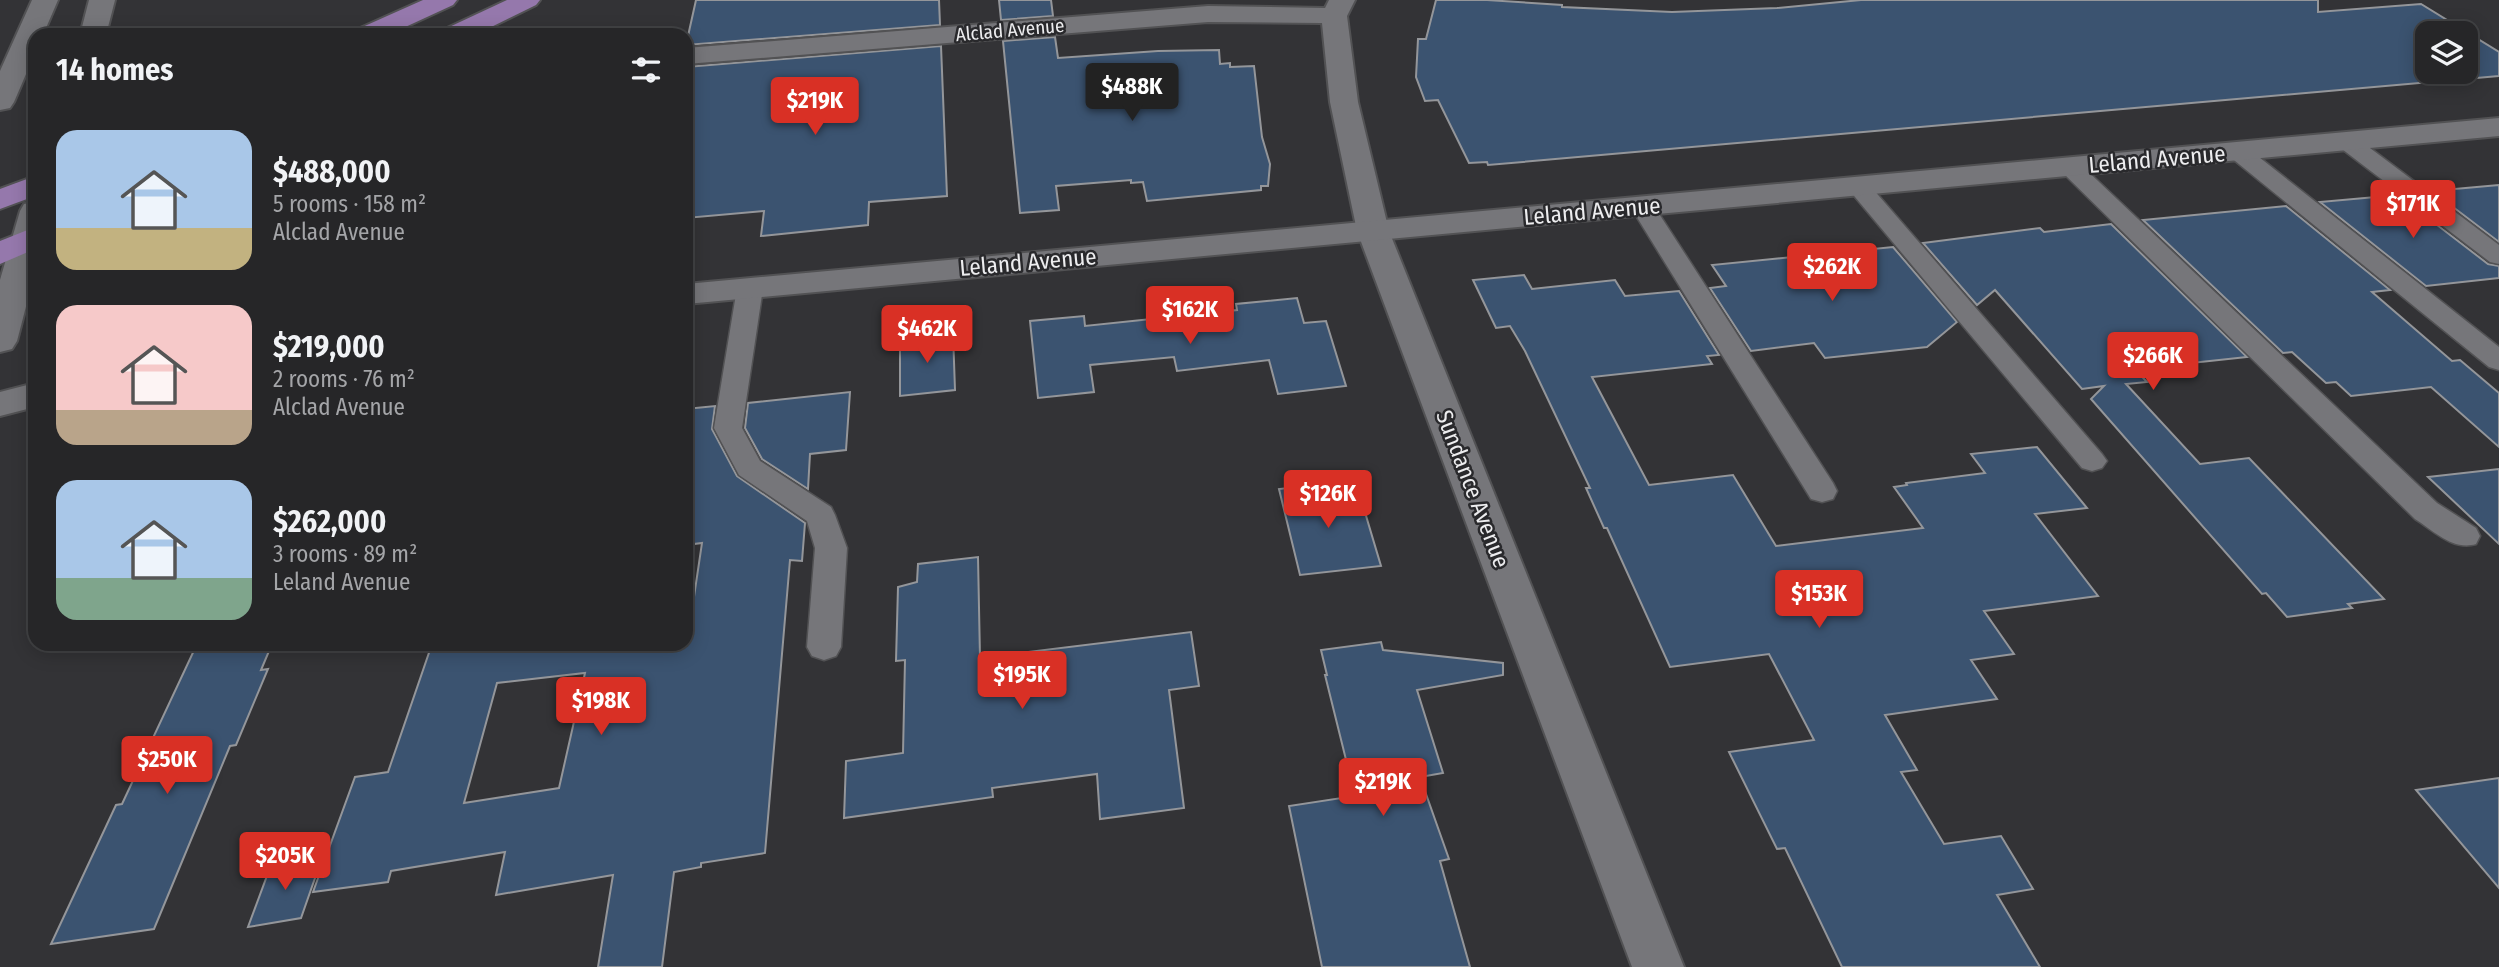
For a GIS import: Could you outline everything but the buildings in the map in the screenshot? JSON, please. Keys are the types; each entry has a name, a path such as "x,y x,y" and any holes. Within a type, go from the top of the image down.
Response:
{"main road":[{"path":"382,28 444,0"},
{"path":"469,28 527,0"},
{"path":"0,200 28,188"}],"street":[{"path":"28,28 45,0"},
{"path":"95,28 102,0"},
{"name":"Alclad Avenue","path":"693,55 1208,14 1338,8"},
{"name":"Sundance Avenue","path":"1338,8 1344,103 1373,231 1658,967"},
{"path":"0,102 10,58 28,28"},
{"name":"Leland Avenue","path":"693,293 2499,127"},
{"path":"0,341 24,235"},
{"path":"0,404 28,397"}],"lane":[{"path":"2346,141 2499,257"},
{"path":"2237,151 2499,361"},
{"path":"2070,167 2426,511 2465,536"},
{"path":"1858,186 2092,461"},
{"path":"1642,206 1822,491"},
{"path":"750,288 728,428 749,468 820,515 831,548 824,648"}]}
